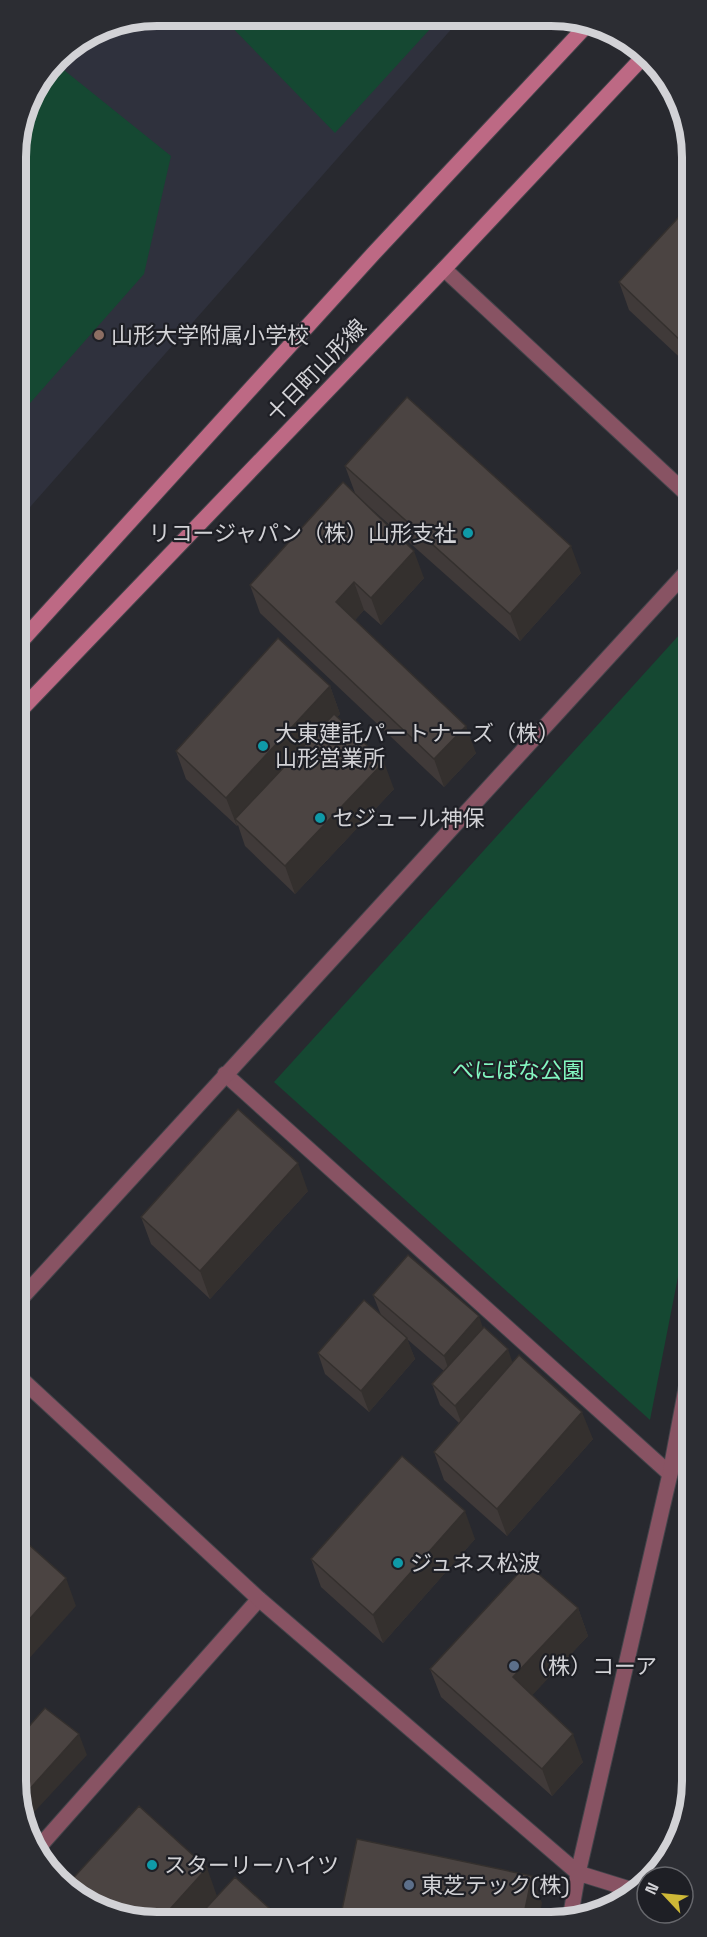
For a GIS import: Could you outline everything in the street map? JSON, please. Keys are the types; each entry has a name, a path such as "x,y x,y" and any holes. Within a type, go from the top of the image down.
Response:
{"main road":[{"name":"十日町山形線","path":"26,636 374,253 583,30"},
{"name":"十日町山形線","path":"26,705 444,269 639,61"}],"street":[{"path":"444,269 682,489"},
{"path":"26,1293 682,577"},
{"path":"225,1074 670,1474"},
{"path":"26,1383 259,1599 578,1873 625,1888"},
{"path":"572,1910 578,1873 670,1474 681,1414"},
{"path":"42,1844 259,1599"}],"shaded area":[{"name":"山形大学附属小学校","path":"148,26 454,26 26,512 26,148 35,106 43,91 64,64 84,48 106,35"}],"green space":[{"path":"231,26 433,26 335,133"},
{"path":"61,68 171,156 144,274 26,408 26,148 35,106"},
{"name":"べにばな公園","path":"682,632 681,1260 650,1420 274,1082"}],"building":[{"path":"682,214 682,342 619,282"},
{"name":"リコージャパン（株）山形支社","path":"407,397 571,546 510,614 345,466"},
{"path":"343,482 414,551 371,598 354,582 336,602 466,726 434,759 250,585"},
{"path":"278,638 330,686 226,798 176,751"},
{"path":"334,714 384,762 285,866 235,819"},
{"path":"238,1109 298,1163 200,1271 141,1217"},
{"path":"408,1255 479,1316 444,1356 373,1295"},
{"path":"364,1300 407,1338 361,1391 318,1353"},
{"path":"484,1327 508,1349 455,1406 432,1384"},
{"path":"519,1355 582,1412 497,1509 434,1452"},
{"name":"ジュネス松波","path":"402,1456 465,1511 373,1615 311,1559"},
{"path":"26,1542 66,1578 26,1623"},
{"name":"（株）コーア","path":"527,1564 578,1608 513,1677 573,1734 542,1769 430,1669"},
{"path":"45,1708 79,1734 27,1792 26,1780 26,1730"},
{"path":"139,1806 207,1868 167,1912 131,1909 106,1902 72,1880"},
{"path":"357,1839 532,1876 524,1912 341,1912"},
{"path":"235,1877 273,1912 202,1912"}],"place":[{"name":"山形大学附属小学校","path":"99,335"},
{"name":"リコージャパン（株）山形支社","path":"468,533"},
{"name":"大東建託パートナーズ（株） 山形営業所","path":"263,746"},
{"name":"セジュール神保","path":"320,818"},
{"name":"ジュネス松波","path":"398,1563"},
{"name":"（株）コーア","path":"514,1666"},
{"name":"スターリーハイツ","path":"152,1865"},
{"name":"東芝テック(株)","path":"409,1885"}]}
